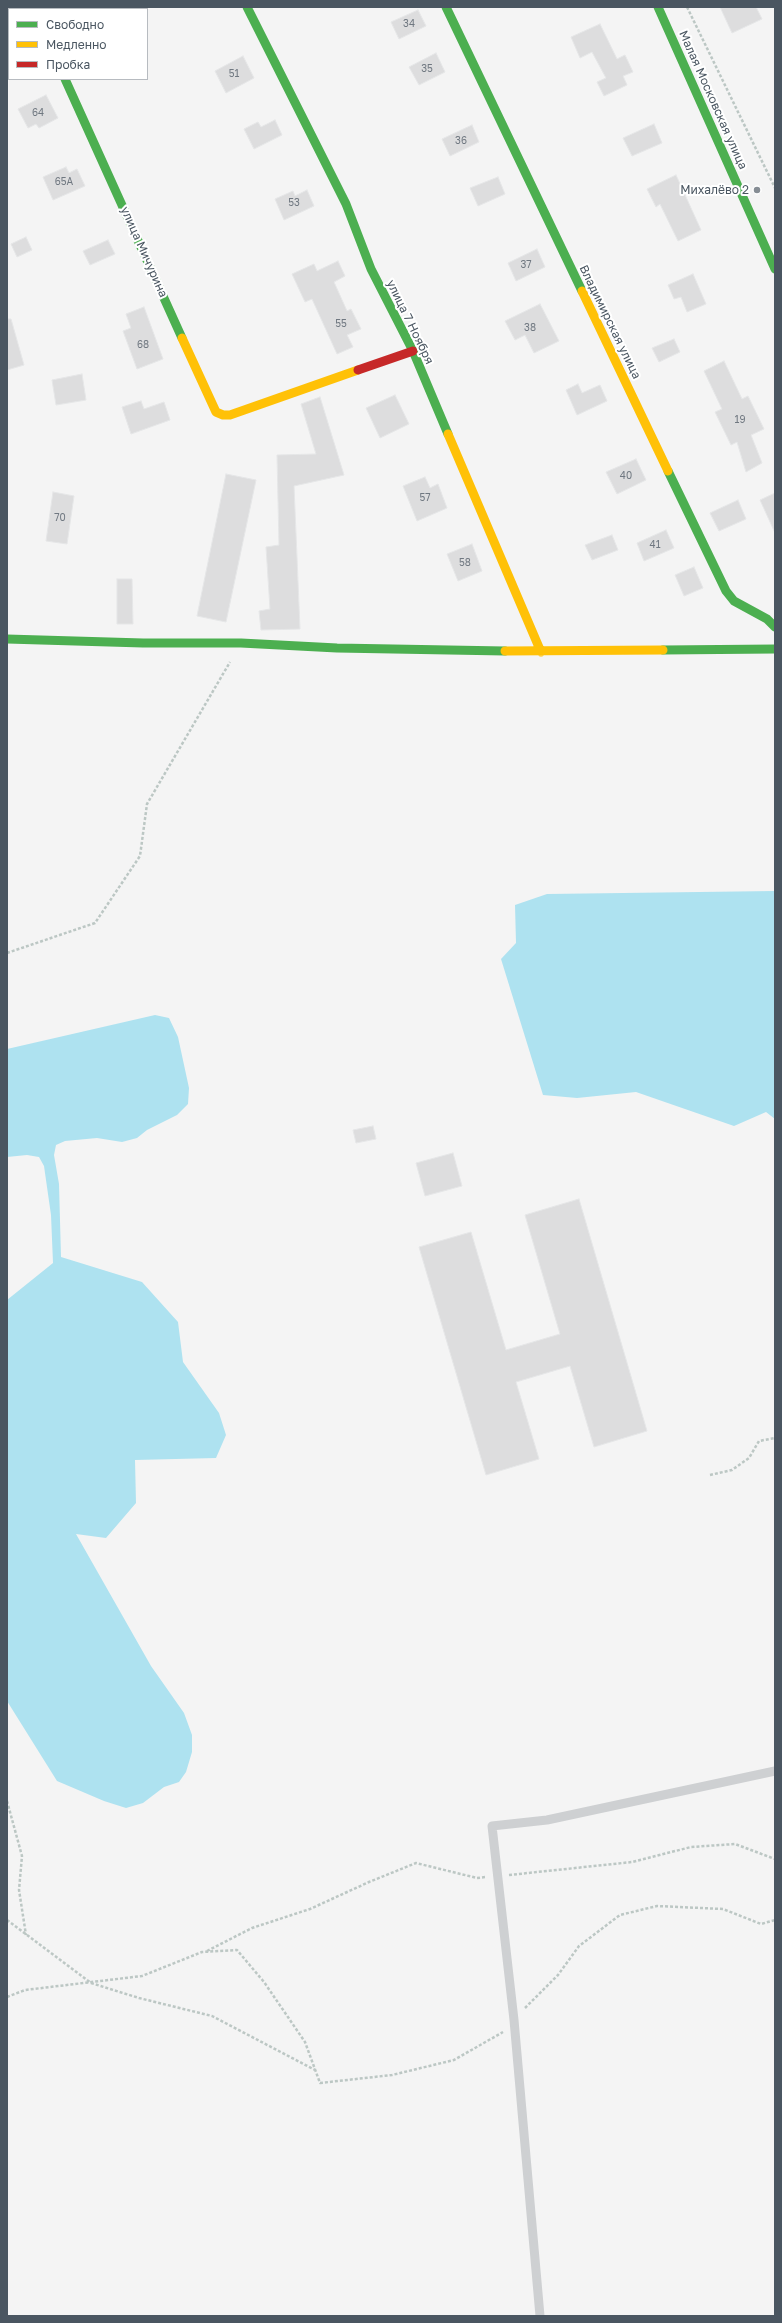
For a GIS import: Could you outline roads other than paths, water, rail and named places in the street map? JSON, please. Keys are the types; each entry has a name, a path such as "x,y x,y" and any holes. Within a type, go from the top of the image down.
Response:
{"street":[{"name":"улица 7 Ноября","path":"247,7 346,204 371,269 413,351 541,652"},
{"name":"Владимирская улица","path":"446,7 726,591 734,601 767,619 775,627"},
{"name":"Малая Московская улица","path":"658,7 775,269"},
{"name":"улица Мичурина","path":"65,80 216,412 223,415 230,415 413,351"},
{"path":"7,639 143,643 241,642 337,648 541,652 775,649"}],"lane":[{"path":"540,2316 514,2020 492,1826 547,1820 775,1771"}],"water":[{"path":"775,891 775,1119 766,1112 734,1126 636,1092 577,1098 543,1095 501,959 516,943 515,905 547,894"},
{"path":"155,1015 169,1018 178,1037 189,1088 188,1104 177,1115 147,1130 137,1138 122,1142 97,1138 65,1141 56,1145 54,1155 59,1184 61,1257 142,1282 178,1322 183,1362 219,1413 226,1435 216,1458 135,1460 136,1503 106,1538 76,1534 151,1666 184,1713 192,1735 192,1752 186,1772 179,1782 164,1787 143,1803 126,1808 104,1801 57,1781 7,1701 7,1300 53,1263 51,1215 44,1166 39,1157 27,1155 7,1157 7,1049"}],"place":[{"name":"Михалёво 2","path":"757,190"}]}
